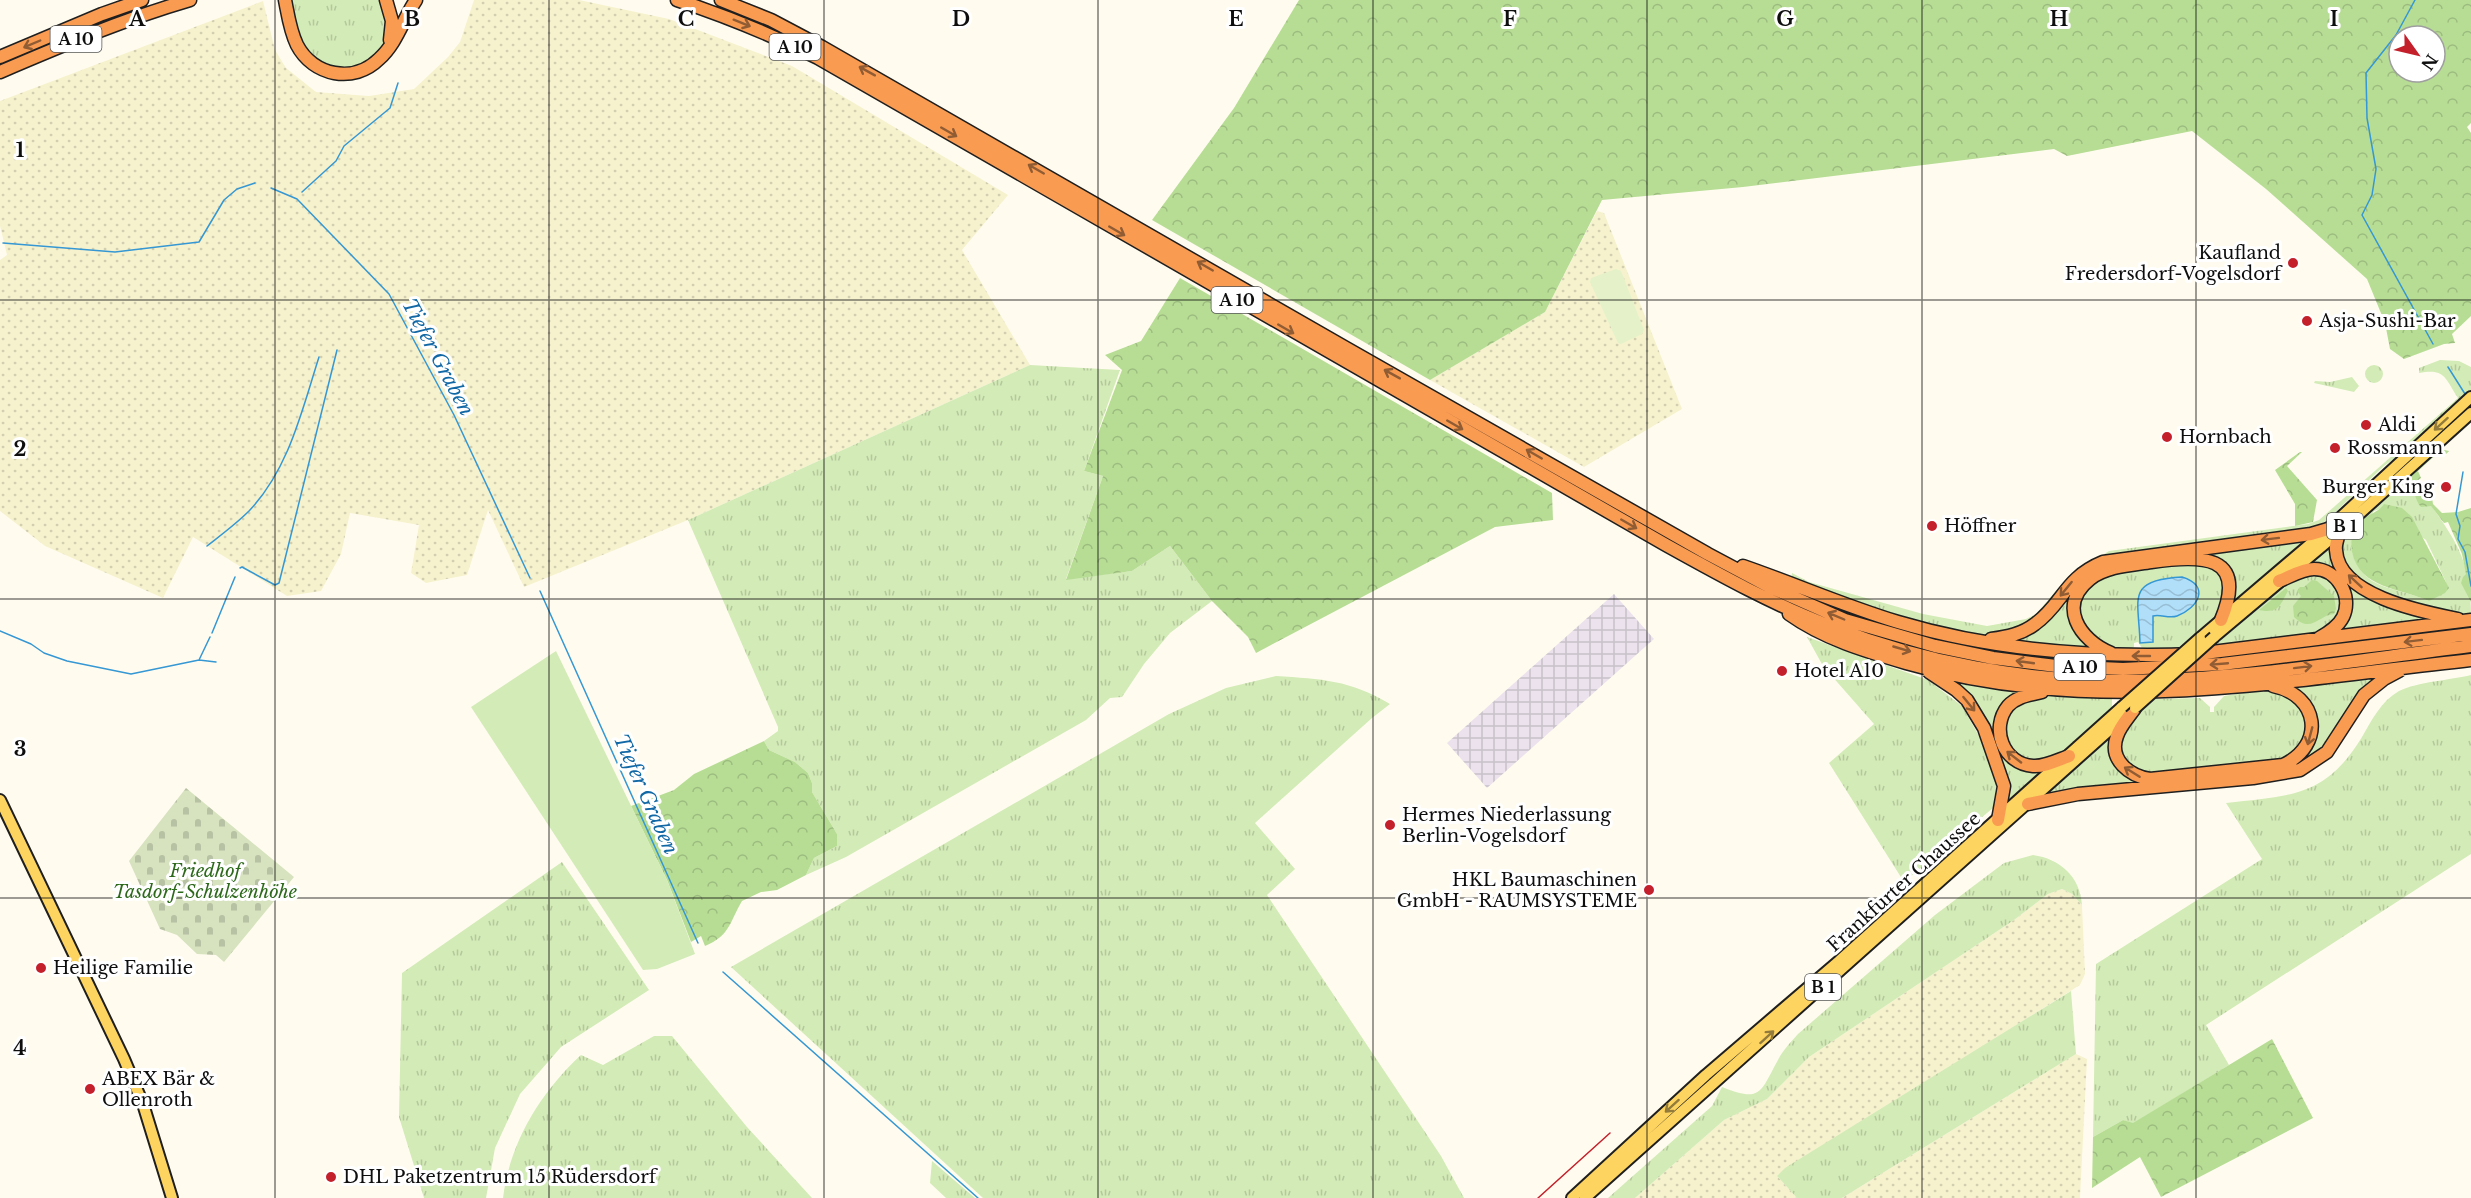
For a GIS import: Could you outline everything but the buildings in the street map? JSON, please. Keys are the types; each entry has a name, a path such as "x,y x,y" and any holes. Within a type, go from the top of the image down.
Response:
{"highway":[{"path":"102,14 119,0"},
{"name":"A 10","path":"0,57 102,14 142,0"},
{"name":"A 10","path":"0,72 81,37 190,0"},
{"path":"285,0 291,31 297,46 311,63 341,75 354,73 372,65 387,50 416,0"},
{"path":"386,0 393,21 387,50"},
{"name":"A 10","path":"677,0 766,32 828,64 1340,360 1666,545 1768,600 1832,627 1936,659 2024,674 2084,680 2192,679 2471,646"},
{"name":"A 10","path":"721,0 771,20 898,88 1346,348 1708,554 1770,587 1845,620 1935,646 1994,658 2056,666 2123,669 2193,666 2471,634"},
{"path":"1981,641 2013,635 2037,623 2075,578 2088,568 2103,562 2333,531 2338,562 2350,578 2366,591 2383,600 2469,620"},
{"path":"1708,554 1852,607 1900,622 1981,641 2068,653 2196,654 2469,620"},
{"path":"2117,655 2095,646 2088,640 2080,631 2075,613 2078,594 2084,585 2099,573 2112,568 2171,559 2198,558 2210,561 2224,572 2230,586 2228,603 2221,620"},
{"path":"2279,581 2306,570 2316,569 2332,575 2344,590 2346,611 2342,619 2329,632 2316,640"},
{"path":"1768,600 1807,627 1850,646 1923,668 2049,690 2170,693 2471,660"},
{"path":"1923,668 1946,682 1967,700 1984,728 2004,786 2002,808 1998,820"},
{"path":"2028,804 2078,794 2253,778 2300,770 2327,752 2364,695 2384,679 2406,668"},
{"path":"2128,708 2116,736 2115,746 2120,763 2132,774 2150,779 2283,765 2293,760 2307,747 2311,736 2312,718 2303,701 2293,693 2266,684"},
{"path":"2049,690 2021,697 2008,706 2001,720 2000,738 2007,752 2024,764 2035,766 2068,756"}],"main road":[{"name":"B 1","path":"2128,708 2279,581 2471,397"},
{"name":"B 1","path":"2128,708 2200,638 2333,531 2471,413"},
{"name":"Frankfurter Chaussee","path":"1572,1198 1706,1075 1803,993 2068,756 2128,708"},
{"name":"Frankfurter Chaussee","path":"1585,1198 2028,804 2128,708"},
{"path":"0,800 124,1059 143,1104 172,1198"}],"shaded area":[{"path":"474,0 579,0 669,19 792,66 1008,195 962,250 1030,365 688,520 524,587 488,510 467,575 426,583 411,573 419,525 350,513 341,554 321,591 287,596 193,537 163,598 45,546 0,511 0,260 7,255 0,226 0,101 263,1 275,50 286,68 316,92 369,96 414,89 448,57 460,42"},
{"path":"1597,211 1604,213 1682,409 1584,467 1430,380 1545,312"},
{"path":"1614,594 1654,639 1487,788 1447,743"},
{"path":"2062,889 2072,894 2082,905 2085,974 2080,985 1777,1176 1797,1198 1635,1198 1724,1120 1767,1099 1809,1057 2014,920 2048,894"},
{"path":"2076,1054 2087,1059 2080,1198 1842,1198"}],"green space":[{"path":"289,0 383,0 390,18 385,44 377,55 354,69 330,69 308,54 295,27"},
{"path":"1299,0 2471,0 2471,123 2467,127 2471,133 2471,316 2452,334 2455,343 2444,344 2404,359 2390,349 2385,323 2367,279 2266,189 2192,131 2067,156 2054,149 1743,187 1602,200 1545,312 1430,380 1152,220 1234,108"},
{"path":"1616,269 1621,271 1644,330 1642,334 1621,344 1618,343 1590,282 1591,278"},
{"path":"1180,278 1552,493 1553,520 1495,527 1256,653 1248,637 1212,601 1170,546 1132,571 1066,580 1103,476 1084,471 1122,370 1105,355 1141,341"},
{"path":"2440,360 2459,361 2471,367 2471,393 2419,440 2384,466 2326,521 2305,531 2118,555 2049,605 2023,629 1992,636 1961,632 1897,616 1791,581 1792,573 1809,582 1923,614 1987,626 2026,619 2036,614 2070,575 2109,551 2308,524 2319,520 2458,398 2447,380 2439,373 2419,373 2419,368"},
{"path":"1030,365 1120,370 1084,471 1103,476 1066,579 1132,571 1170,546 1212,601 1170,633 1144,664 1122,697 1110,698 1086,720 846,857 806,875 814,858 837,846 837,834 812,792 812,783 808,773 795,762 769,750 764,741 778,731 778,727 688,520"},
{"path":"2374,365 2380,368 2383,374 2380,380 2374,383 2368,380 2365,374 2368,368"},
{"path":"2352,377 2359,386 2354,392 2314,383 2315,381 2330,382"},
{"path":"2440,449 2449,451 2446,454 2441,450 2418,471 2421,478 2417,481 2427,494 2431,492 2433,504 2442,513 2471,508 2471,602 2461,583 2466,574 2462,554 2448,522 2444,523 2431,506 2421,507 2414,492 2411,474"},
{"path":"2302,452 2287,466 2317,500 2313,522 2295,526 2295,504 2275,470"},
{"path":"2408,474 2448,531 2461,555 2469,582 2471,615 2460,615 2405,604 2378,594 2359,581 2345,564 2341,554 2344,533","holes":["2382,508 2426,540 2446,582 2429,601 2371,580 2362,572 2351,547 2374,511"]},
{"path":"2384,504 2402,508 2412,517 2449,588 2445,593 2429,601 2383,586 2363,573 2356,564 2351,546 2354,529 2360,521"},
{"path":"2311,538 2227,610 2232,581 2194,553"},
{"path":"2331,543 2348,580 2452,621 2335,632 2345,586 2303,567"},
{"path":"2188,561 2219,569 2228,589 2216,617 2175,650 2144,651 2138,642 2134,643 2134,647 2129,651 2106,648 2079,623 2080,597 2104,574"},
{"path":"2098,571 2072,607 2098,650 2004,643"},
{"path":"2323,573 2343,595 2340,618 2318,635 2227,646 2226,643 2216,644 2286,584 2301,575"},
{"path":"2312,580 2317,581 2334,596 2336,609 2334,614 2305,624 2294,617 2293,606 2301,596 2297,591"},
{"path":"2286,588 2288,591 2278,607 2271,611 2259,610"},
{"path":"1807,637 1928,680 1962,706 1987,750 1997,781 1993,808 1904,882 1829,763 1874,724 1823,666"},
{"path":"556,651 667,880 695,954 657,969 643,970 471,707"},
{"path":"2390,671 2319,755 2282,771 2316,727 2281,684"},
{"path":"1938,674 2031,690 2006,704 2001,748 2042,770 2006,803 1986,726"},
{"path":"2471,675 2471,854 2206,1025 2229,1065 2133,1124 2123,1120 2093,1137 2096,964 2262,859 2226,803 2288,795 2320,783 2348,757 2378,711 2393,695 2415,685"},
{"path":"1276,676 1308,678 1348,685 1390,704 1255,823 1295,869 1267,895 1441,1156 1464,1198 983,1198 731,967 1169,714 1226,688"},
{"path":"2269,689 2301,703 2308,735 2291,758 2140,774 2120,755 2120,745 2125,729 2155,699 2200,698 2210,707 2210,712 2214,712 2214,707 2224,696"},
{"path":"2045,695 2112,698 2112,708 2058,756 2030,763 2006,746 2004,721 2016,703"},
{"path":"2116,728 2112,755 2150,781 2038,798"},
{"path":"764,741 769,750 795,762 808,773 812,783 812,792 837,834 837,846 814,858 806,875 777,890 761,892 742,901 720,938 705,946 701,936 691,942 667,880 631,806 674,790 694,774"},
{"name":"Friedhof Tasdorf-Schulzenhöhe","path":"186,788 294,877 224,962 216,955 197,954 177,935 160,929 129,861"},
{"path":"2033,855 2052,860 2073,877 2082,905 2072,894 2062,889 2048,894 2014,920 1809,1057 1767,1099 1724,1120 1635,1198 1608,1198 1712,1106 1722,1087 1745,1094 1758,1092 1782,1053 1798,1034 1935,915 2004,863"},
{"path":"562,862 649,990 561,1047 520,1094 495,1148 486,1198 424,1198 399,1117 402,973"},
{"path":"2071,991 2076,1054 1842,1198 1797,1198 1777,1176 1785,1168"},
{"path":"654,1036 672,1036 747,1127 812,1198 503,1198 512,1157 520,1138 540,1102 566,1070 581,1055 603,1065"},
{"path":"2272,1039 2313,1118 2161,1197 2140,1157 2092,1188 2093,1137 2123,1120 2133,1123"},
{"path":"932,1161 975,1198 946,1198 930,1183"}],"water":[{"path":"2182,577 2191,581 2199,591 2195,603 2177,616 2153,616 2153,642 2140,643 2138,604 2143,588 2151,582"}],"waterway":[{"path":"2415,0 2396,35 2366,73 2367,118 2376,169 2372,195 2362,215 2433,344"},
{"path":"302,192 336,161 344,146 390,108 398,83"},
{"name":"Tiefer Graben","path":"3,243 115,252 199,242 224,200 237,189 255,183"},
{"name":"Tiefer Graben","path":"271,188 297,199 389,294 454,415 530,578"},
{"path":"240,568 275,585 279,583 337,350"},
{"path":"207,546 249,511 274,477 293,438 319,357"},
{"path":"2448,367 2465,394"},
{"path":"2463,472 2456,514 2460,526 2458,539 2465,552 2471,586"},
{"path":"212,633 235,577"},
{"name":"Tiefer Graben","path":"540,591 698,943"},
{"path":"0,631 31,644 44,653 67,661 131,674 199,660 216,662"},
{"path":"199,660 210,637"},
{"name":"Tiefer Graben","path":"723,972 978,1198"}],"railway":[{"path":"1538,1198 1610,1133"}],"place":[{"name":"Kaufland Fredersdorf-Vogelsdorf","path":"2293,263"},
{"name":"Asja-Sushi-Bar","path":"2307,321"},
{"name":"Aldi","path":"2366,425"},
{"name":"Hornbach","path":"2167,437"},
{"name":"Rossmann","path":"2335,448"},
{"name":"Burger King","path":"2446,487"},
{"name":"Höffner","path":"1932,526"},
{"name":"Hotel A10","path":"1782,671"},
{"name":"Hermes Niederlassung Berlin-Vogelsdorf","path":"1390,825"},
{"name":"HKL Baumaschinen GmbH - RAUMSYSTEME","path":"1649,890"},
{"name":"Heilige Familie","path":"41,968"},
{"name":"ABEX Bär & Ollenroth","path":"90,1089"},
{"name":"DHL Paketzentrum 15 Rüdersdorf","path":"331,1177"}]}
